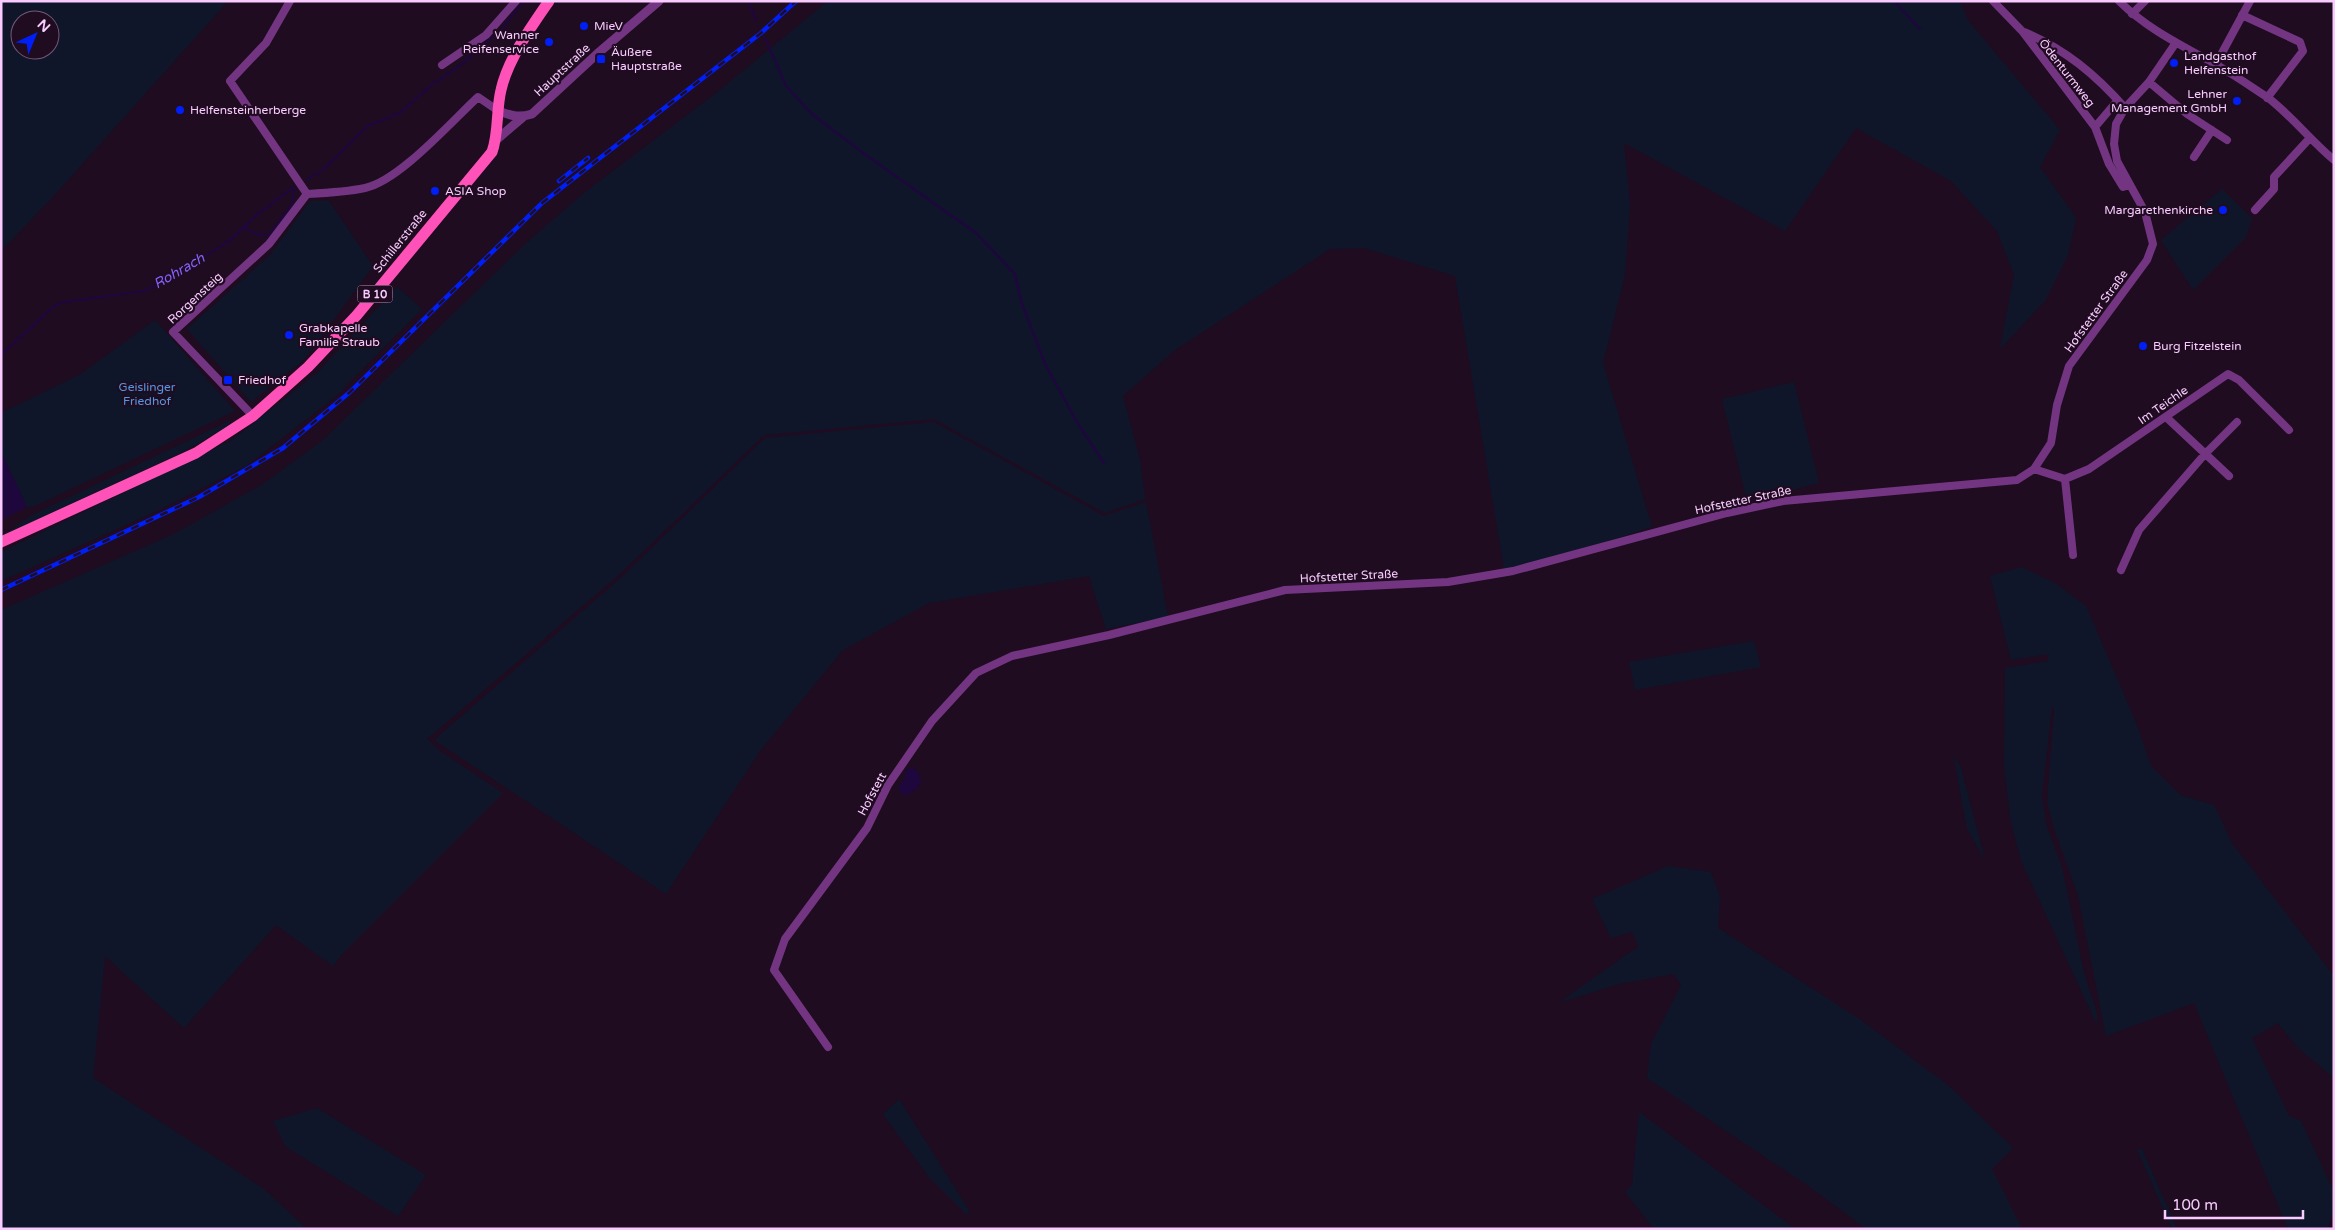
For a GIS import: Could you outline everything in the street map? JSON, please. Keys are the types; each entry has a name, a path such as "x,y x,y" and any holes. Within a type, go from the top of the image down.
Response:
{"main road":[{"name":"B 10","path":"497,110 501,89 512,62 549,1"},
{"name":"Schillerstraße","path":"250,412 308,367 357,315 442,210 485,161 495,141 497,110"},
{"name":"B 10","path":"1,542 196,453 250,412"}],"street":[{"path":"290,1 266,43 230,81 307,194 365,188 382,182 404,166 478,97 508,116 523,117"},
{"path":"442,65 486,35 516,1"},
{"name":"Hauptstraße","path":"495,141 523,117 532,114 597,54 659,1"},
{"name":"Ödenturmweg","path":"1993,1 2023,32 2095,127 2118,180 2123,187 2130,185"},
{"path":"2119,1 2132,14 2174,44 2216,64 2267,98 2289,115 2309,139 2334,160"},
{"path":"2132,14 2145,1"},
{"path":"2216,64 2250,1"},
{"path":"2242,15 2300,42 2303,51 2267,98"},
{"name":"Ödenturmweg","path":"2023,32 2050,42 2086,68 2125,108"},
{"path":"2130,185 2117,161 2114,144 2116,124 2125,108 2149,82 2174,44"},
{"path":"2149,82 2186,114 2227,140"},
{"name":"Ödenturmweg","path":"2095,127 2118,100"},
{"path":"2194,157 2212,130"},
{"path":"2255,210 2274,190 2274,177 2309,139"},
{"name":"Hofstetter Straße","path":"1109,635 1285,590 1448,582 1512,572 1727,513 1783,501 2017,480 2034,469 2051,443 2056,405 2069,366 2147,260 2153,244 2145,212 2130,185"},
{"name":"Rorgensteig","path":"250,412 173,332 269,244 307,194"},
{"name":"Im Teichle","path":"2065,479 2089,468 2228,374 2239,380 2289,430"},
{"path":"2166,417 2229,476"},
{"path":"2121,570 2139,530 2205,454 2237,422"},
{"path":"2034,469 2065,479 2072,555"},
{"name":"Hofstett","path":"828,1047 774,970 785,938 867,828 888,784 932,721 976,673 1012,656 1109,635"}],"green space":[{"path":"1,1 228,1 51,199 1,251"},
{"path":"828,1 1960,1 1967,19 2060,130 2040,167 2076,218 2068,255 2045,301 2000,349 2014,275 1997,231 1951,181 1856,128 1785,231 1624,143 1630,206 1625,275 1603,363 1652,527 1540,563 1504,569 1455,276 1364,248 1330,249 1175,350 1123,396 1140,460 1145,499 1105,513 934,419 764,435 622,572 427,739 440,751 503,793 342,954 333,966 276,925 184,1028 105,956 93,1078 264,1189 307,1229 1,1229 1,610 174,534 263,484 323,440 524,245 584,193 715,94"},
{"path":"2222,189 2252,219 2246,237 2193,290 2161,240"},
{"path":"310,201 329,201 373,266 305,359 251,402 187,329 270,255"},
{"path":"397,287 422,309 334,398 246,466 159,510 1,581 1,552 232,440 317,373"},
{"name":"Geislinger Friedhof","path":"155,320 235,411 35,506 27,507 1,452 1,413 81,374"},
{"path":"1794,382 1819,483 1747,501 1722,399"},
{"path":"229,421 231,424 183,452 3,535 32,515"},
{"path":"934,422 1104,516 1146,502 1168,617 1106,629 1089,576 929,603 843,650 760,751 666,894 434,740 625,574 765,438"},
{"path":"2022,567 2058,585 2086,606 2137,725 2151,766 2180,795 2214,805 2232,843 2334,976 2334,1078 2297,1047 2278,1023 2252,1038 2289,1116 2301,1121 2334,1192 2334,1211 2327,1229 2288,1229 2194,1003 2106,1036 2078,895 2054,829 2047,802 2054,711 2052,706 2042,795 2046,824 2062,867 2084,973 2097,1013 2097,1025 2022,863 2011,823 2004,766 2005,668 2048,661 2049,654 2011,660 1990,576"},
{"path":"1754,641 1761,667 1635,690 1629,662"},
{"path":"1953,753 1961,768 1985,860 1967,829"},
{"path":"1668,866 1711,872 1720,897 1718,928 1861,1020 1948,1085 2013,1148 1992,1169 2022,1229 1867,1229 1807,1185 1647,1078 1651,1044 1681,985 1674,974 1619,984 1558,1003 1639,946 1632,932 1611,938 1592,899"},
{"path":"899,1099 970,1212 966,1214 928,1176 883,1114"},
{"path":"317,1108 426,1175 398,1216 286,1147 273,1121"},
{"path":"1639,1112 1795,1229 1654,1229 1625,1192 1632,1185"},
{"path":"2142,1149 2177,1229 2172,1229 2137,1150"}],"shaded area":[{"path":"1,452 27,507 1,520"},
{"path":"912,767 919,773 921,783 912,793 902,795 898,786 905,779 905,771"}],"waterway":[{"name":"Rohrach","path":"307,180 326,167 367,126 400,113 429,87 462,64 500,31 524,1"},
{"path":"748,1 756,20"},
{"path":"1894,1 1920,29"},
{"path":"765,38 786,86 813,115 976,233 1015,274 1021,301 1045,364 1078,424 1104,463"},
{"name":"Rohrach","path":"1,355 53,307 63,302 145,291 228,242 259,213 294,187"},
{"path":"244,228 259,235 269,235 292,205 294,189"}],"railway":[{"path":"1,590 199,497 283,448 350,392 542,203 761,33 796,1"},
{"path":"559,181 588,158"}],"place":[{"name":"MieV","path":"584,26"},
{"name":"Wanner Reifenservice","path":"549,42"},
{"name":"Äußere Hauptstraße","path":"601,59"},
{"name":"Landgasthof Helfenstein","path":"2174,63"},
{"name":"Lehner Management GmbH","path":"2237,101"},
{"name":"Helfensteinherberge","path":"180,110"},
{"name":"ASIA Shop","path":"435,191"},
{"name":"Margarethenkirche","path":"2223,210"},
{"name":"Grabkapelle Familie Straub","path":"289,335"},
{"name":"Burg Fitzelstein","path":"2143,346"},
{"name":"Friedhof","path":"228,380"}]}
